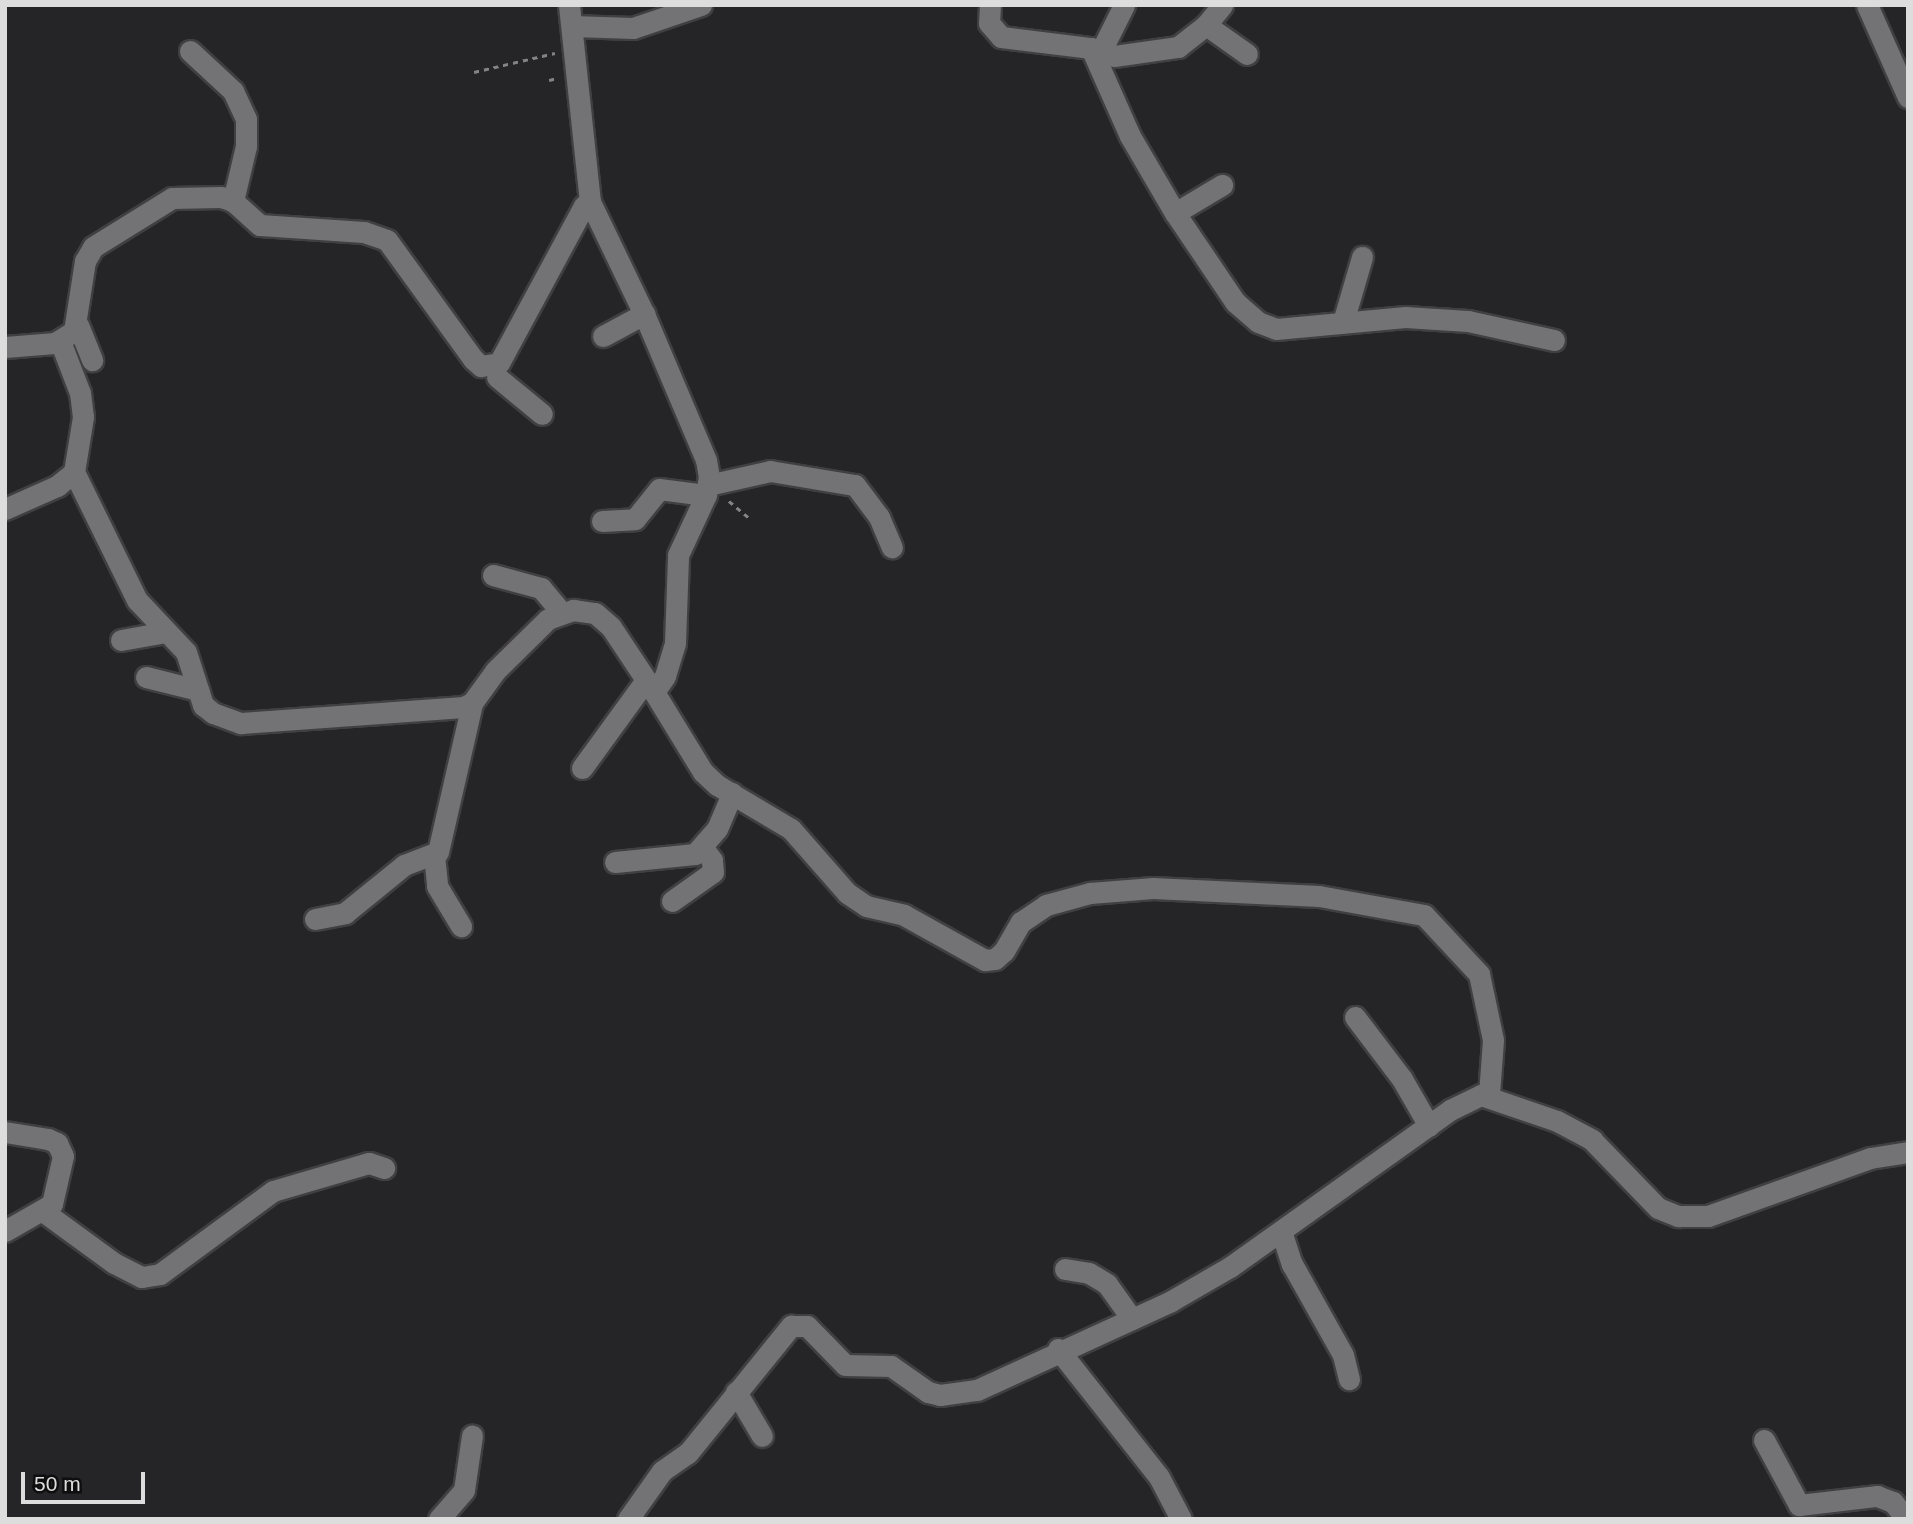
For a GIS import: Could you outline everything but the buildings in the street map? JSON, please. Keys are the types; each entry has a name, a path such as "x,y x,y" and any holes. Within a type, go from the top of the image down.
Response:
{"street":[{"path":"582,768 650,686 665,676 675,643 678,555 711,487 706,460 643,314 590,202 570,16 633,28 701,5"},
{"path":"990,5 989,23 1001,37 1096,50 1114,56 1178,47 1206,25 1222,5"},
{"path":"1096,50 1124,5"},
{"path":"1867,5 1908,97"},
{"path":"1206,25 1247,54"},
{"path":"1096,50 1129,136 1175,214 1235,302 1258,322 1276,329 1405,317 1468,321 1554,340"},
{"path":"190,51 233,90 243,110 247,138 233,201"},
{"path":"1175,214 1222,185"},
{"path":"92,360 78,325 85,261 93,247 172,198 233,201 260,225 364,232 387,240 473,359 542,414"},
{"path":"495,378 584,206 590,202"},
{"path":"1343,322 1362,257"},
{"path":"603,336 643,314"},
{"path":"5,347 60,341 78,325"},
{"path":"60,341 80,393 83,417 74,472 136,600 191,661 198,690 213,713 241,723 448,711 472,704"},
{"path":"602,521 635,519 659,489 711,487 770,471 855,485 879,517 892,547"},
{"path":"5,509 57,486 74,472"},
{"path":"493,575 541,589 560,611 595,614 611,627 650,686 663,714 703,772 791,829 847,893 866,906 904,915 985,960 1004,951 1021,922 1046,905 1090,893 1153,888 1319,896 1424,915 1479,974 1493,1040 1494,1078 1489,1095"},
{"path":"315,919 345,913 404,865 434,855 440,847 472,704 495,671 560,611"},
{"path":"121,640 166,632"},
{"path":"146,677 198,690"},
{"path":"615,862 686,857 703,848 725,816 732,793"},
{"path":"672,901 713,872 712,860 703,848"},
{"path":"434,855 437,886 461,926"},
{"path":"1354,1017 1402,1079 1429,1126"},
{"path":"628,1519 662,1471 688,1453 780,1335 800,1323 807,1325 836,1360 857,1367 891,1366 928,1392 940,1395 977,1390 1058,1349 1132,1319 1282,1234 1471,1098 1489,1095 1557,1121 1592,1140 1658,1208 1678,1216 1709,1216 1870,1158 1908,1152"},
{"path":"5,1132 48,1139 62,1150 58,1187 44,1212 5,1231"},
{"path":"44,1212 114,1263 142,1277 160,1275 273,1191 369,1163 384,1168"},
{"path":"1282,1234 1292,1264 1343,1355 1349,1379"},
{"path":"1065,1269 1089,1273 1107,1284 1132,1319"},
{"path":"1058,1349 1166,1487 1181,1519"},
{"path":"736,1392 762,1436"},
{"path":"439,1519 464,1490 472,1436"},
{"path":"1764,1440 1799,1505 1877,1496 1892,1502 1906,1519"}],"path":[{"path":"474,72 575,49"},
{"path":"711,487 749,519"}]}
